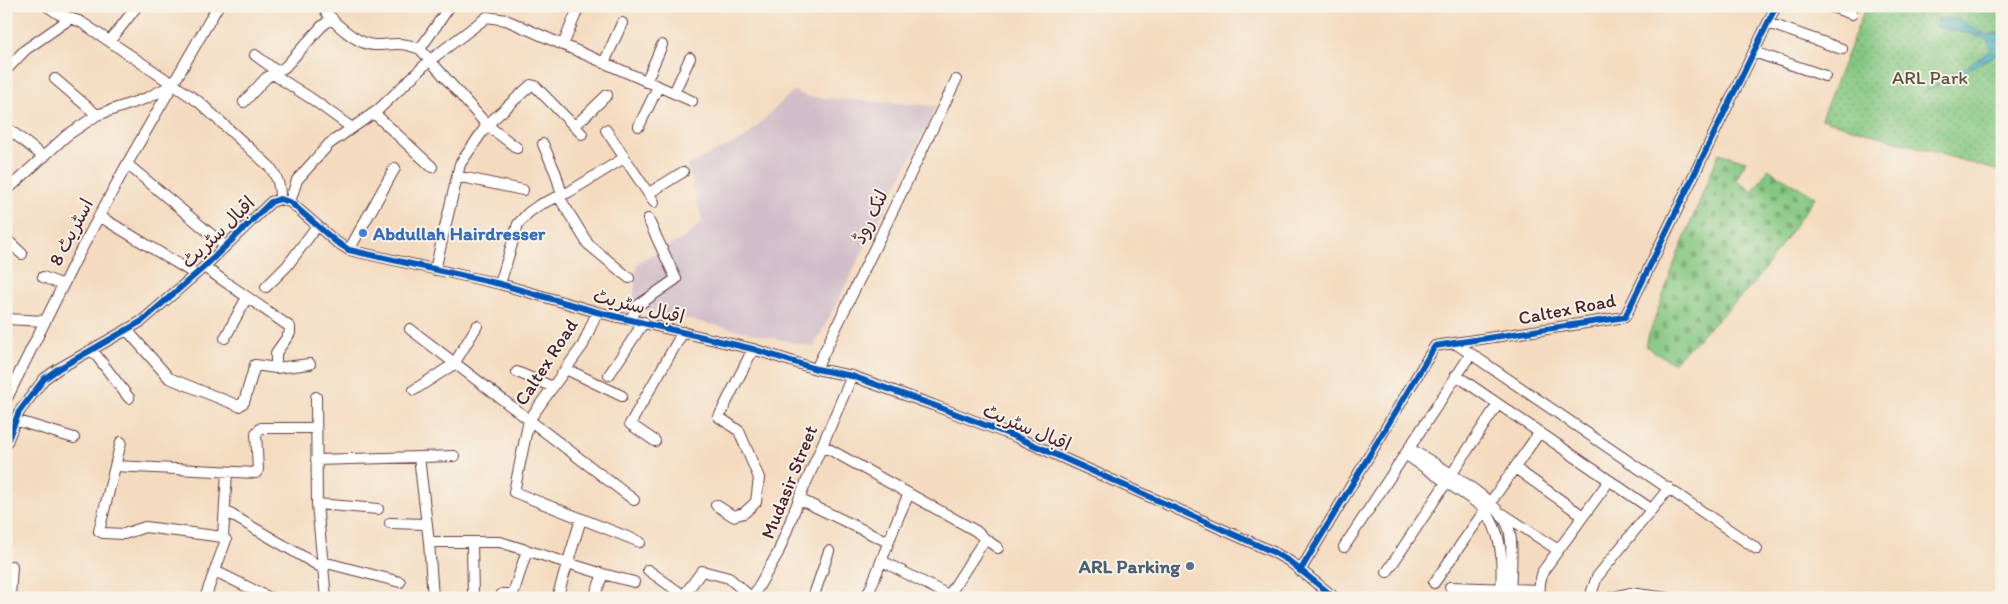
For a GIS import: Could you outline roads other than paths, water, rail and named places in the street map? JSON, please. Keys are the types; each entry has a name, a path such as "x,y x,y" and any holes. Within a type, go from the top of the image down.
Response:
{"street":[{"path":"47,6 62,10 71,18 82,22 199,102 219,118 270,167 280,184 285,201"},
{"path":"110,41 137,6"},
{"name":"اسٹریٹ 8","path":"6,400 99,216 218,6"},
{"path":"322,6 332,18 364,44 406,43 420,49 487,125 517,148"},
{"path":"420,49 450,6"},
{"path":"563,45 580,6"},
{"name":"Caltex Road","path":"1300,571 1435,346 1625,318 1776,6"},
{"path":"1829,6 1852,14"},
{"path":"285,201 294,184 312,161 329,144 374,113 429,60 487,17 506,20 692,101"},
{"path":"6,70 25,50 71,18"},
{"path":"244,102 266,78 285,67 321,27 332,18"},
{"path":"604,64 622,23"},
{"path":"1768,23 1842,49"},
{"path":"646,82 662,45"},
{"path":"1754,52 1825,76"},
{"path":"255,55 275,73 352,128"},
{"path":"674,94 690,58"},
{"path":"55,80 97,115"},
{"name":"لنک روڈ","path":"816,369 956,80"},
{"path":"6,191 66,136 97,115 147,98 173,84"},
{"path":"435,270 460,164 487,125 531,85 535,86 578,130 607,95"},
{"path":"639,126 658,86"},
{"path":"374,113 432,167"},
{"path":"6,127 44,157"},
{"path":"606,130 651,198 683,172"},
{"path":"543,144 556,174 561,196 588,244 629,278"},
{"path":"500,284 518,224 528,213 539,205 561,196 624,158"},
{"path":"127,164 226,246"},
{"path":"349,250 394,168"},
{"path":"457,176 523,190"},
{"name":"اقبال سٹریٹ","path":"6,444 18,412 44,379 142,321 204,267 271,202 285,201 349,250 500,284 597,312 753,349 816,369 852,376 933,405 1025,441 1264,548 1289,561 1334,598"},
{"path":"99,216 195,274"},
{"path":"631,319 637,306 676,279 648,219"},
{"path":"266,287 287,266 317,226"},
{"path":"6,240 22,254"},
{"path":"204,267 290,327 290,333 276,352 276,368"},
{"path":"43,277 63,285"},
{"path":"225,338 248,297"},
{"name":"Caltex Road","path":"581,519 514,492 528,420 583,344 597,312"},
{"path":"6,319 45,321"},
{"path":"609,375 644,322"},
{"path":"414,390 454,364 477,326"},
{"path":"410,329 634,500"},
{"path":"127,330 169,378 239,406 244,402 255,365 276,368 310,364"},
{"path":"655,441 630,424 683,332"},
{"path":"1455,343 1757,549"},
{"path":"716,504 733,516 744,513 756,502 759,478 739,431 719,417 753,349"},
{"path":"93,351 129,398"},
{"path":"1344,547 1467,360"},
{"path":"566,368 622,396"},
{"path":"517,372 553,387"},
{"name":"Mudasir Street","path":"752,598 778,553 798,499 852,376"},
{"path":"1456,376 1651,508"},
{"path":"316,398 317,504 326,598"},
{"path":"1387,572 1498,404"},
{"path":"15,420 74,438"},
{"path":"115,466 258,472 256,433 261,428 316,428"},
{"path":"1434,583 1539,433"},
{"path":"121,442 100,532 124,534 144,527 223,538"},
{"path":"820,450 827,448 976,532 998,548"},
{"path":"1407,451 1488,506 1558,550"},
{"path":"316,460 454,456"},
{"path":"419,457 429,542 433,598"},
{"path":"1515,468 1583,516"},
{"path":"205,598 226,544 226,540 223,538 227,472"},
{"path":"1450,587 1505,593 1539,594 1543,571 1609,480"},
{"path":"1594,598 1592,591 1597,577 1669,488"},
{"path":"866,598 882,561 896,518 909,494"},
{"path":"798,499 888,542"},
{"path":"317,504 378,509"},
{"path":"1488,506 1502,552 1505,593"},
{"path":"225,511 323,565 400,582"},
{"path":"1500,513 1509,530 1505,593"},
{"path":"556,598 581,519 640,542"},
{"path":"390,523 427,524"},
{"path":"882,561 951,596 985,539"},
{"path":"429,542 500,542 568,564 634,582"},
{"path":"472,543 473,598"},
{"path":"502,598 502,594 512,594 527,550"},
{"path":"813,598 829,551"},
{"path":"12,566 12,597"},
{"path":"648,570 684,597 702,571 729,578 752,598"},
{"path":"215,571 270,598"},
{"path":"594,598 603,574"},
{"path":"1610,598 1633,596 1666,598"}],"water":[{"path":"1937,19 1957,20 1969,25 1978,32 1988,35 2002,31 2002,52 1921,94 1992,49 1987,40 1972,34 1935,27"}],"place":[{"name":"Abdullah Hairdresser","path":"363,233"},
{"name":"ARL Parking","path":"1190,566"}],"park label":[{"name":"ARL Park","path":"1930,77"}]}
